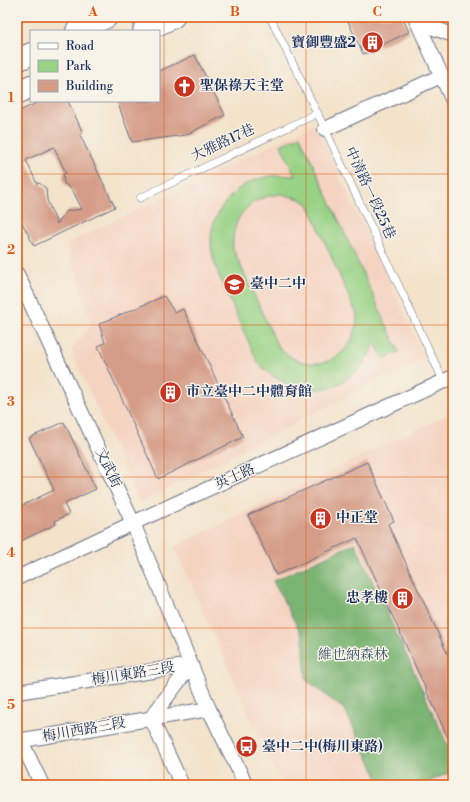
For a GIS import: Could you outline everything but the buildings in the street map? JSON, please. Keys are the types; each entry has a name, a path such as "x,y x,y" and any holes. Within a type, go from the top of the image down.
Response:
{"main road":[{"path":"79,30 106,17"},
{"path":"146,30 172,17"},
{"path":"17,60 30,54"},
{"path":"17,93 30,86"}],"street":[{"path":"416,20 453,35"},
{"path":"416,20 453,101"},
{"path":"325,129 441,76"},
{"name":"文武街","path":"17,274 133,523 190,665"},
{"name":"英士路","path":"17,578 133,523 449,379"},
{"path":"182,785 151,718 190,665"},
{"name":"梅川東路三段","path":"17,692 190,665 209,709 246,785"},
{"name":"梅川西路三段","path":"19,741 209,709"},
{"path":"19,741 42,785"}],"lane":[{"name":"中清路一段25巷","path":"270,17 449,379"},
{"name":"大雅路17巷","path":"140,198 318,113"}],"shaded area":[{"name":"臺中二中","path":"315,124 425,357 139,503 71,350 92,324 66,244"},
{"path":"453,412 453,785 281,785 174,547"}],"green space":[{"path":"300,136 399,352 383,359 375,342 365,360 353,374 339,383 323,388 307,389 290,385 274,376 258,363 219,276 212,249 211,236 214,223 220,210 231,196 245,185 261,178 269,176 295,176 281,145","holes":["281,194 300,199 308,204 357,315 355,331 349,344 340,354 330,360 317,363 304,362 291,357 278,347 233,249 235,227 239,218 251,204 259,199"]},
{"name":"維也納森林","path":"355,543 453,757 453,771 422,785 381,785 345,710 306,680 303,637 273,581"}],"place":[{"name":"寶御豐盛2","path":"372,43"},
{"name":"聖保祿天主堂","path":"185,86"},
{"name":"臺中二中","path":"235,284"},
{"name":"市立臺中二中體育館","path":"170,392"},
{"name":"中正堂","path":"321,518"},
{"name":"忠孝樓","path":"403,598"},
{"name":"臺中二中(梅川東路)","path":"246,747"}]}
